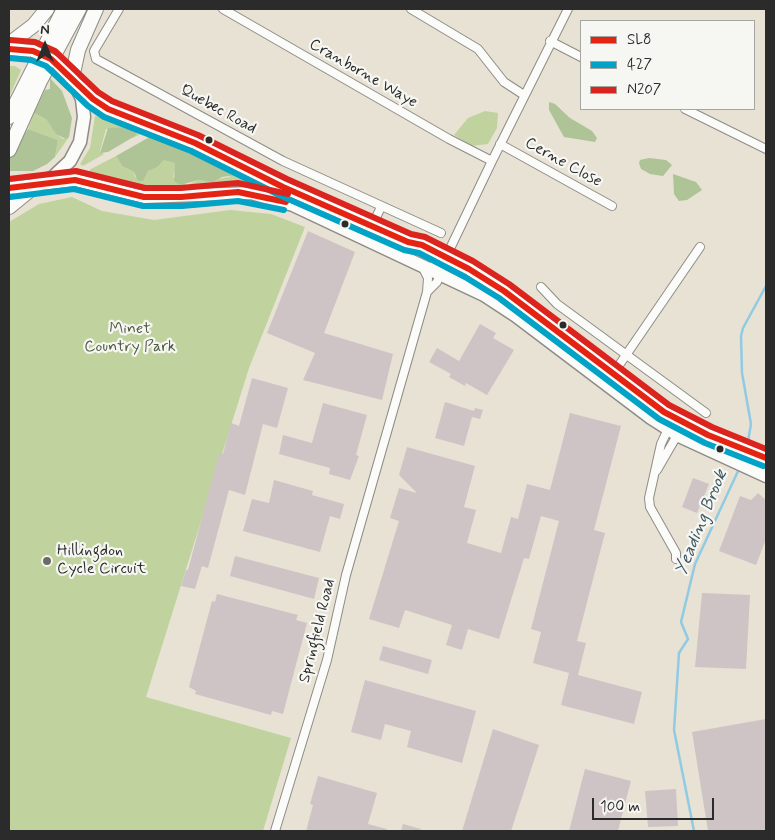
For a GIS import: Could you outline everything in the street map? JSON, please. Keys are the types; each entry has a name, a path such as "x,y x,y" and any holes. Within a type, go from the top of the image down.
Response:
{"highway":[{"path":"9,44 34,25 47,9"},
{"path":"9,117 64,9"},
{"path":"9,150 40,82 79,9"},
{"path":"73,80 78,50 96,9"},
{"path":"9,207 38,184"}],"main road":[{"path":"9,49 33,51 57,62 93,100 108,109 187,140 273,182 446,257 504,291 680,421 731,445 761,456 758,463 759,472 726,459 673,433 516,316 484,295 293,205 265,196 238,192 181,197 144,197 75,180 9,188"},
{"path":"38,184 65,167 80,142 84,126 84,108 73,80"}],"street":[{"name":"Quebec Road","path":"119,9 94,51 96,59 283,161 441,233"},
{"name":"Cranborne Waye","path":"223,9 449,139 492,161"},
{"path":"411,9 478,49 504,82 524,95"},
{"name":"Springfield Road","path":"427,292 435,285 446,257 500,144 550,41 568,9"},
{"path":"550,41 580,56"},
{"path":"687,110 766,149"},
{"name":"Cerne Close","path":"500,144 612,206"},
{"path":"372,226 381,207"},
{"path":"408,242 415,250 433,259 440,274"},
{"path":"614,374 700,246"},
{"name":"Springfield Road","path":"275,831 327,660 346,575 427,292 427,274 415,262"},
{"path":"541,287 558,304 706,413"},
{"path":"654,476 680,421"},
{"path":"676,559 676,553 650,507 649,498 661,444 673,433 680,421"}],"green space":[{"path":"9,66 15,66 21,70 9,97"},
{"path":"50,78 62,91 72,118 69,137 66,139 56,134 46,119 34,113 45,90 50,89"},
{"path":"549,102 555,104 570,118 592,131 597,138 595,142 564,137 549,110"},
{"path":"485,111 498,113 497,128 488,144 472,146 454,135 468,118"},
{"path":"34,113 46,119 63,139 69,137 55,157 58,140 28,129"},
{"path":"95,116 140,128 139,135 132,138 136,130 131,127 106,129 100,151 104,154 83,166 80,164 90,148"},
{"path":"129,127 137,131 135,136 108,152 100,153 108,128"},
{"path":"28,129 58,140 55,157 47,164 33,171 9,171 9,160 13,151"},
{"path":"153,135 232,169 236,175 222,177 213,182 199,180 180,185 174,181 175,163 164,160 157,167 148,171 143,181 138,181 134,172 122,166 116,156"},
{"path":"116,156 122,166 134,172 135,177 147,172 164,160 170,160 174,161 176,166 173,177 187,185 199,180 207,181 229,177 235,171 232,169 280,191 280,194 232,183 186,188 139,186 88,173 91,169"},
{"path":"649,158 666,160 672,165 663,176 650,174 641,169 639,163 640,160"},
{"path":"673,174 696,182 702,190 687,200 679,201 674,194"},
{"name":"Minet Country Park","path":"72,197 102,211 154,220 230,210 271,214 305,227 249,368 146,697 291,738 263,831 9,831 9,222 39,204"}],"building":[{"path":"308,231 355,252 324,333 393,354 382,400 303,380 315,353 267,333"},
{"path":"480,324 496,333 493,338 514,350 487,395 466,383 465,386 449,377 451,374 429,362 437,348 459,361"},
{"path":"252,378 288,388 277,428 263,424 245,495 229,490 208,568 202,566 195,589 181,586 186,570 188,570 219,454 223,454 231,423 239,426"},
{"path":"445,402 474,411 475,408 483,410 480,419 472,417 464,446 435,438"},
{"path":"323,403 367,415 356,455 359,456 350,480 329,474 330,468 279,454 283,435 312,443"},
{"path":"570,413 621,426 594,530 605,533 577,641 586,643 578,675 642,692 634,724 561,705 569,673 533,663 541,632 531,629 559,521 541,516 529,559 524,558 499,639 468,629 462,650 446,645 452,625 405,610 399,628 369,619 399,521 390,518 399,488 417,493 399,475 407,447 475,466 464,507 476,510 467,543 501,553 511,517 518,519 527,484 550,490"},
{"path":"693,478 709,484 697,513 682,507"},
{"path":"274,480 313,491 312,495 344,504 340,519 330,516 320,552 243,531 252,499 269,503"},
{"path":"758,493 766,500 766,539 756,565 719,551 740,496 751,500"},
{"path":"235,556 319,578 314,599 230,576"},
{"path":"702,593 750,595 746,669 695,667"},
{"path":"217,594 298,615 296,620 307,623 283,714 272,711 271,715 195,694 196,691 189,687 212,601 215,602"},
{"path":"383,646 432,660 428,674 379,660"},
{"path":"365,680 476,711 462,763 407,747 411,731 385,724 381,740 351,732"},
{"path":"766,719 766,831 708,831 692,732"},
{"path":"493,729 539,745 511,831 462,831"},
{"path":"585,769 631,781 618,831 569,831"},
{"path":"318,776 377,793 368,824 387,829 386,831 306,831 313,805 310,804"},
{"path":"676,789 678,826 648,827 645,791"},
{"path":"403,824 421,829 420,831 401,831"}],"waterway":[{"name":"Yeading Brook","path":"747,447 751,424 742,373 741,336 743,328 766,286"},
{"name":"Yeading Brook","path":"694,831 674,730 679,653 688,639 681,622 695,564 739,469"}],"transit line":[{"name":"N207","path":"10,40 35,42 55,51 98,92 112,101 198,135 287,179 411,234 425,237 473,261 509,284 669,405 712,427 766,449"},
{"name":"SL8","path":"9,49 33,51 51,59 93,99 108,109 195,143 283,187 408,242 422,245 469,269 504,291 664,412 708,435 766,458"},
{"name":"427","path":"9,58 31,60 46,66 88,106 104,117 191,151 279,195 404,250 419,253 465,277 499,298 659,419 705,443 763,466"},
{"name":"N207","path":"9,179 76,171 145,188 181,188 238,183 288,194"},
{"name":"SL8","path":"9,188 75,180 144,197 181,197 238,192 286,202"},
{"name":"427","path":"10,197 74,189 143,206 182,206 238,201 284,210"}],"place":[{"name":"Hillingdon Cycle Circuit","path":"47,561"}]}
